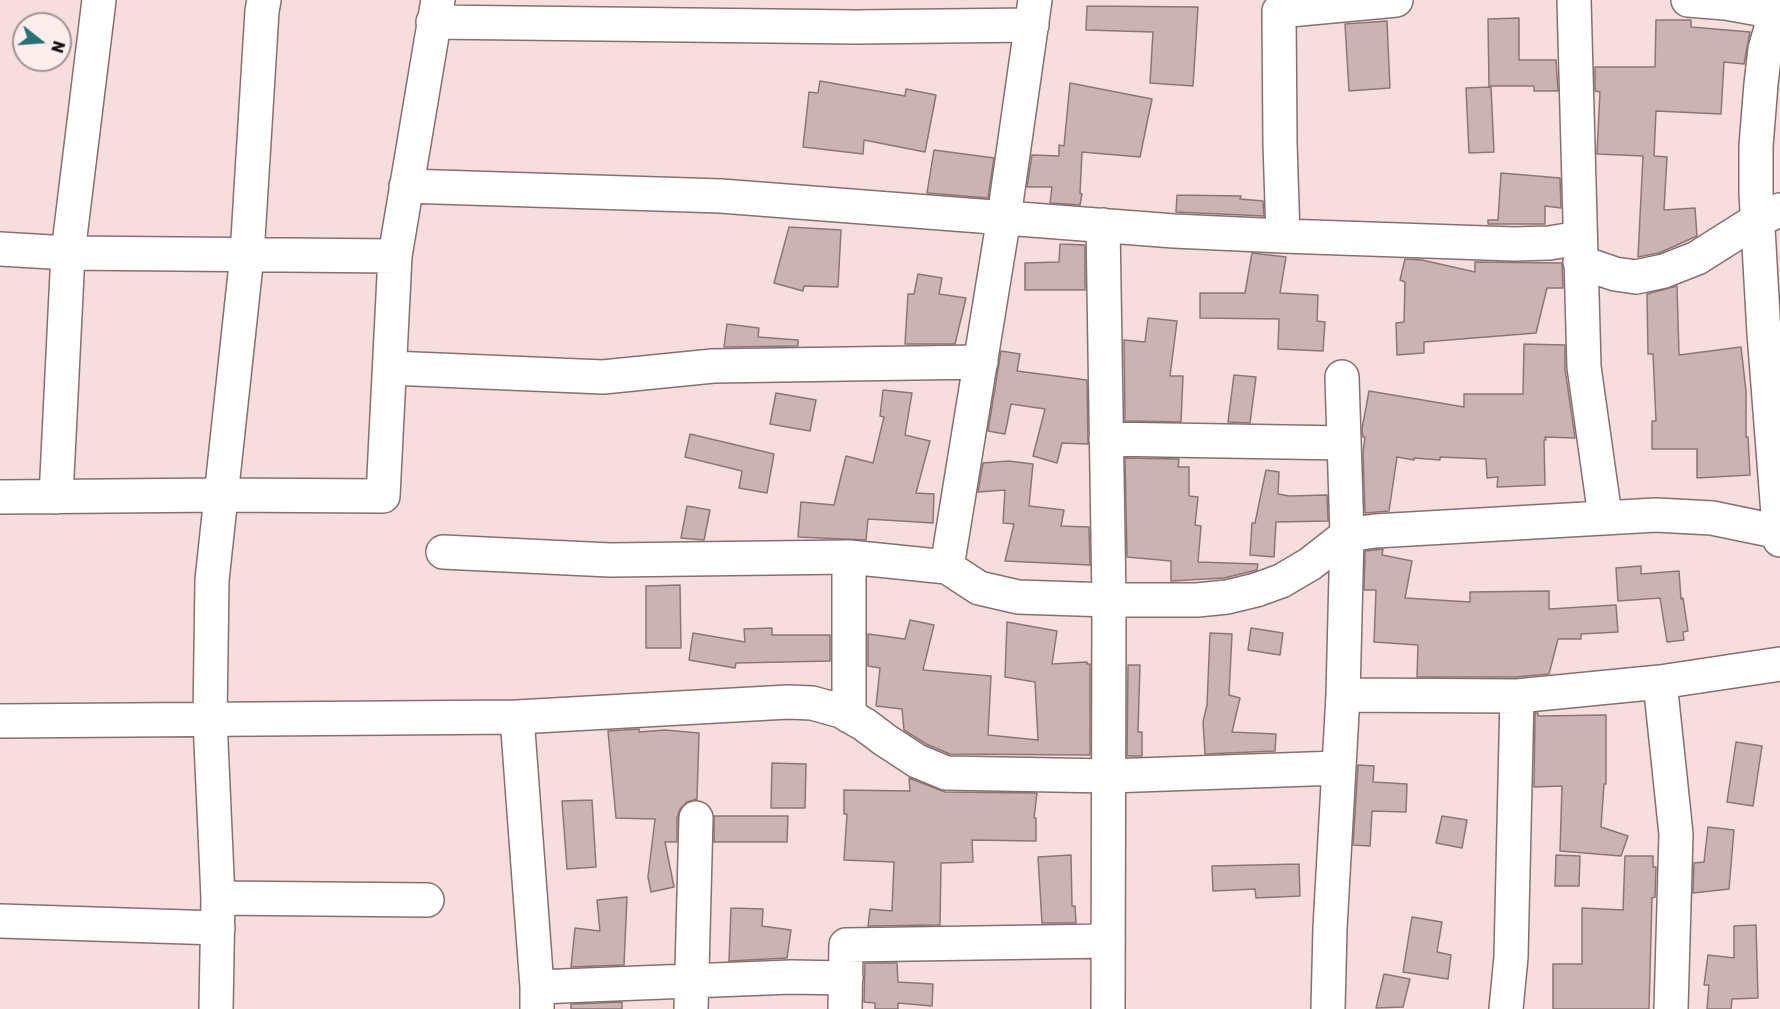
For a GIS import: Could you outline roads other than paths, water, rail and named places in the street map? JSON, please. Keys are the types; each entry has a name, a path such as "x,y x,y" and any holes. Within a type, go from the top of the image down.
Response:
{"street":[{"path":"56,497 68,253 99,0"},
{"path":"216,1009 218,913 210,720 212,580 247,255 264,0"},
{"path":"1283,236 1279,10 1396,0"},
{"path":"1574,0 1584,367 1605,516"},
{"path":"443,552 610,560 849,557 947,567 979,588 1018,597 1197,600 1227,597 1281,581 1310,564 1347,535 1375,531 1605,516 1693,516 1779,534 1769,215 1756,147 1765,49 1776,13 1726,3 1688,0"},
{"path":"0,497 383,496 395,256 436,11 856,27 1033,13 1004,217 947,567"},
{"path":"406,186 721,196 1174,231 1549,243 1580,250 1615,274 1636,277 1664,271 1697,258 1769,215"},
{"path":"1103,225 1109,600 1108,1009"},
{"path":"0,249 68,253 395,256"},
{"path":"391,368 603,377 713,366 981,362"},
{"path":"1328,1009 1347,535 1342,377"},
{"path":"1106,439 1344,443"},
{"path":"849,557 849,716"},
{"path":"1342,695 1517,696 1660,682 1780,664"},
{"path":"1660,682 1676,834 1671,1009"},
{"path":"1506,1009 1511,957 1517,696"},
{"path":"0,721 517,717 788,702 812,703 841,711 865,724 917,761 946,773 1109,776 1338,768"},
{"path":"517,717 537,998 692,995 791,977 845,993 846,945 1107,941"},
{"path":"692,995 696,818"},
{"path":"0,921 218,913 427,900"}]}
